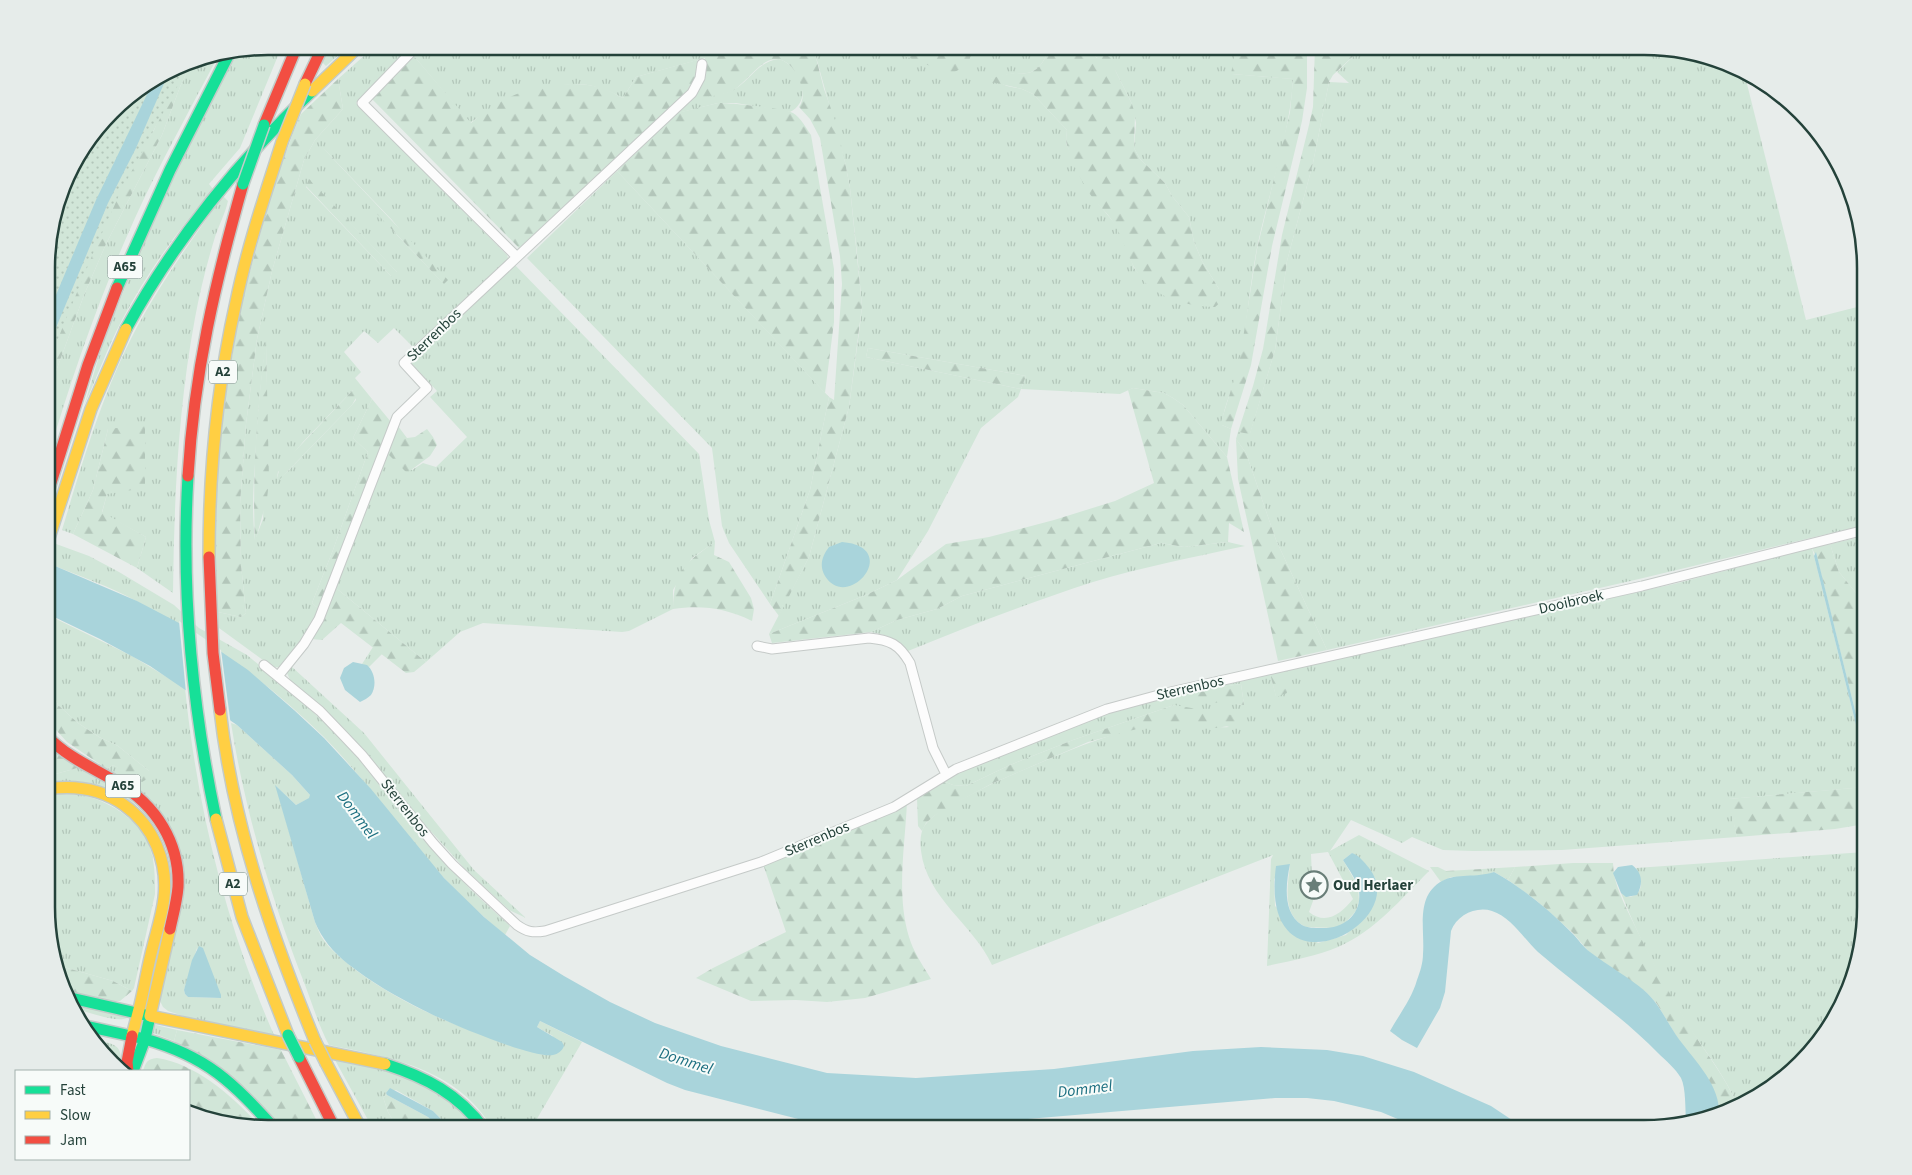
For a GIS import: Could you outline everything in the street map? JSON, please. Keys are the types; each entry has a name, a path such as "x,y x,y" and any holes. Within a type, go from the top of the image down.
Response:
{"main road":[{"name":"A2","path":"293,55 242,184 207,320 198,376 189,458 186,523 187,595 199,726 209,786 238,902 263,974 288,1036 330,1120"},
{"name":"A2","path":"319,55 282,142 262,200 231,324 222,377 212,474 209,524 210,610 224,742 243,833 260,894 284,965 315,1041 356,1120"},
{"name":"A65","path":"55,516 98,389 133,316 167,260 210,201 256,147 276,125 350,55"},
{"name":"A65","path":"55,470 93,351 123,274 171,165 226,59"},
{"name":"A65","path":"55,744 81,764 128,788 143,800 163,824 169,836 178,874 176,902 150,1016"},
{"name":"A65","path":"55,788 76,787 93,790 124,804 149,830 157,844 164,865 165,891 138,1013"},
{"path":"76,999 150,1016 377,1061 411,1072 450,1092 468,1108 477,1120"},
{"path":"128,1067 138,1013"},
{"path":"133,1070 150,1016"},
{"path":"92,1027 185,1051 213,1067 246,1097 267,1120"}],"street":[{"path":"408,55 362,103 517,257"},
{"name":"Sterrenbos","path":"702,64 700,78 692,93 404,362 427,388 397,417 319,619 304,644 279,675 320,711 362,755 432,843 517,925 526,931 535,933 545,931 761,862 894,807 908,800 946,774 1107,709 1166,693 1275,669"},
{"name":"Dooibroek","path":"1275,669 1642,586 1857,532"},
{"path":"757,646 772,649 868,638 894,644 903,651 910,663 933,748 946,774"},
{"path":"264,664 279,675"}],"green space":[{"path":"254,55 278,55 240,148 209,184 213,189 188,219 153,267 107,351 84,406 104,340 132,270 193,135 235,58"},
{"path":"323,55 339,55 326,66 321,61"},
{"path":"365,55 402,55 356,103 507,255 509,261 413,347 394,328 378,343 364,331 344,352 361,372 355,378 372,399 353,438 368,452 312,603 320,610 295,653 283,665 277,667 271,666 219,628 218,612 241,617 246,613 241,565 240,504 246,424 257,339 272,271 304,160 315,140 343,109 338,79","holes":["323,148 392,220 444,284 397,235","309,180 397,272 391,276 306,187","266,345 267,397 263,519 255,540 253,512 254,483 259,404","353,390 356,400 352,405 289,470 279,479 277,478 278,472 303,442"]},
{"path":"413,55 705,55 705,58 636,77 623,98 595,87 571,84 534,93 482,115 470,123"},
{"path":"413,55 471,123 500,102 519,93 541,87 565,84 588,85 605,89 623,98 636,77 697,60 697,68 696,79 690,89 519,248 371,98"},
{"path":"705,55 815,55 824,89 836,123 850,188 862,306 849,407 809,557 779,616 770,604 810,490 829,397 834,400 842,284 840,256 820,138 810,119 799,107 802,99 802,90 796,72 787,63 779,59 771,60 764,63 730,92 692,99 700,88"},
{"path":"815,55 1046,55 1039,67 1031,72 1010,74 991,79 1033,94 1067,130 1066,143 1079,173 1092,196 1116,225 1134,268 1147,284 1219,289 1202,261 1194,242 1189,217 1172,196 1165,183 1140,159 1134,148 1136,123 1132,104 1115,70 1093,55 1235,55 1232,74 1293,79 1284,141 1255,258 1240,363 1223,417 1222,425 1231,429 1227,457 1183,405 1164,393 1133,388 1120,394 1021,389 1018,397 981,428 928,531 897,580 866,595 769,634 809,557 849,407 862,306 850,188 845,162","holes":["868,348 1026,376 1021,389 866,357"]},
{"path":"902,55 971,55 966,64 951,74"},
{"path":"1046,55 1094,55 1097,58 1106,55 1116,61 1115,70 1135,114 1134,148 1140,159 1165,183 1172,196 1189,217 1194,242 1202,261 1219,289 1221,302 1215,307 1179,302 1162,295 1147,284 1133,264 1114,223 1092,197 1081,179 1066,143 1067,130 1033,94 1022,89 987,81 1004,75 1031,72 1039,67"},
{"path":"1234,55 1307,55 1307,88 1302,121 1272,246 1251,365 1231,429 1222,425 1221,422 1239,364 1257,249 1290,112 1293,79 1231,74"},
{"path":"1315,55 1354,55 1333,75 1329,82 1313,163 1287,261 1275,350 1250,434 1238,432 1263,349 1282,235 1313,107"},
{"path":"1355,55 1658,55 1699,62 1726,71 1746,82 1806,320 1857,307 1857,527 1327,650 1276,540 1246,453 1236,439 1238,432 1250,433 1275,350 1287,261 1313,163 1329,82 1349,83 1337,72"},
{"path":"779,59 793,69 798,76 803,92 797,107 790,112 736,103 718,103 678,113 692,99 731,91 765,64"},
{"path":"215,62 155,177 122,247 87,336 55,435 55,374 84,295 106,244 162,135 188,70"},
{"path":"188,70 162,135 106,244 84,295 55,374 55,330 108,203 154,130 177,75"},
{"path":"182,73 178,85 120,193 55,346 55,254 62,213 71,186 99,138 117,117 138,99"},
{"path":"338,79 343,109 315,140 304,160 272,271 257,339 246,424 240,504 241,565 246,613 241,617 218,612 215,565 218,444 240,308 272,191 301,114"},
{"path":"718,103 788,111 793,113 803,123 811,135 834,269 834,322 825,393 617,171 677,113"},
{"path":"322,147 448,280 444,284 320,154"},
{"path":"617,171 829,397 810,490 770,604 729,543 722,526 712,448 527,258"},
{"path":"309,179 400,277 397,279 391,276 306,186"},
{"path":"223,196 228,201 206,267 189,352 178,455 173,593 137,568 146,537 102,513 107,494 108,429 93,490 73,534 62,530 104,401 125,351 167,277"},
{"path":"514,264 699,454 709,520 715,542 692,558 673,590 673,609 629,631 483,623 460,632 426,662 336,588 386,452 412,470 423,463 436,467 467,437 430,397 437,391 409,361"},
{"path":"266,340 269,480 267,499 255,542 254,491 256,441"},
{"path":"868,348 1026,376 1021,389 866,357"},
{"path":"1133,388 1164,393 1183,405 1227,457 1244,532 1229,523 1228,542 1184,547 1161,543 962,596 937,609 897,620 871,632 772,643 769,634 866,595 897,580 946,544 989,537 1054,520 1115,501 1154,483 1128,390"},
{"path":"353,390 357,396 352,405 279,480 277,478 280,467"},
{"path":"372,399 391,422 320,610 312,603 368,452 353,438"},
{"path":"145,425 145,488 107,494 102,512 146,537 137,568 73,534 93,490 108,429"},
{"path":"398,426 407,438 415,437 427,429 437,445 430,456 407,473 386,452"},
{"path":"1236,439 1246,453 1276,540 1327,650 1278,661 1238,479"},
{"path":"1857,538 1857,594 1839,572 1830,544"},
{"path":"715,542 714,555 729,562 751,598 754,609 752,621 723,610 694,607 673,609 676,585 683,569 696,556"},
{"path":"1228,542 1245,546 1093,582 1000,615 908,651 891,638 871,632 897,620 937,609 962,596 1161,543 1184,547"},
{"path":"55,544 89,556 174,605 199,628 247,655 287,688 341,738 449,866 471,890 510,926 505,935 444,878 340,754 303,717 259,680 212,646 163,616 116,591 55,566"},
{"path":"1830,544 1839,572 1857,594 1857,719 1816,553 1815,555 1812,548"},
{"path":"1812,548 1857,729 1857,788 1729,799 1737,837 1562,850 1443,850 1412,837 1402,843 1351,820 1330,851 1359,835 1429,871 1387,914 1364,932 1338,947 1322,953 1267,966 1271,859 1273,855 992,965 984,950 932,883 925,868 920,845 921,834 925,825 944,809 1000,780 1050,758 1113,735 1169,721 1229,727 1174,705 1073,740 1010,765 966,786 953,785 943,781 958,772 1086,718 1167,695 1244,705 1241,684 1183,693 1270,673 1276,696 1288,669 1674,584","holes":["1328,852 1353,899 1339,913 1327,918 1321,918 1309,912 1313,901 1311,854","1352,853 1362,860 1375,878 1374,904 1346,935 1318,943 1275,906 1274,879 1290,864 1288,899 1289,908 1293,915 1298,922 1306,927 1335,928 1346,922 1356,911 1359,901 1358,886 1343,860"]},
{"path":"336,588 426,662 414,672 406,673 341,623 322,640 311,639 327,611"},
{"path":"55,618 132,656 185,688 197,777 216,865 242,952 274,1035 186,1017 168,1011 163,1007 160,1001 179,855 107,769 113,765 119,768 149,771 118,746 99,737 78,723 58,705 55,698","holes":["197,948 221,998 188,997 184,990"]},
{"path":"373,647 382,654 369,667 362,664"},
{"path":"291,666 364,733 474,870 526,918 509,910 465,869 291,682 287,673"},
{"path":"1288,669 1287,693 1276,697 1270,673"},
{"path":"1241,684 1244,705 1174,699 1167,695"},
{"path":"55,698 58,705 78,723 99,737 118,746 149,771 150,774 142,782 113,765 107,769 67,742 55,729"},
{"path":"1174,705 1243,717 1241,724 1216,728 1179,722 1163,722 1088,742 991,784 934,816 926,823 922,831 918,826 917,798 943,781 953,785 966,786 1010,765 1073,740"},
{"path":"231,723 237,725 292,775 310,795 310,798 296,805 276,786 315,922 321,936 328,946 357,971 378,986 424,1011 496,1040 546,1055 553,1036 537,1027 540,1021 582,1042 536,1120 487,1120 478,1108 461,1092 442,1079 421,1069 376,1055 329,1045 281,921 252,823"},
{"path":"58,751 81,767 55,774 55,752"},
{"path":"81,767 129,798 138,808 55,788 55,774"},
{"path":"1857,788 1857,825 1835,829 1737,837 1728,799"},
{"path":"55,795 90,797 111,806 138,827 149,845 154,863 155,894 132,991 113,981 64,967 55,921"},
{"path":"907,802 902,870 905,921 913,948 931,979 865,998 827,1002 796,1000 751,1001 696,978 786,932 763,864"},
{"path":"1857,853 1857,921 1850,962 1841,989 1813,1037 1795,1058 1774,1076 1735,1100 1663,982 1636,929 1621,893 1630,897 1635,895 1640,889 1641,881 1636,868"},
{"path":"1573,863 1613,863 1615,879 1620,894 1648,952 1677,1006 1735,1100 1719,1107 1657,1004 1646,992 1589,952 1573,933 1537,901 1508,880 1515,867"},
{"path":"1430,867 1438,867 1446,871 1482,869 1483,876 1451,877 1441,882"},
{"path":"1515,867 1508,880 1494,872 1483,876 1482,869"},
{"path":"64,967 113,981 132,991 120,1001 111,1001 72,992"},
{"path":"79,1004 126,1016 127,1018 116,1019 82,1011"},
{"path":"153,1026 177,1030 174,1041 153,1033 151,1031"},
{"path":"177,1030 281,1050 316,1120 270,1120 174,1041"},
{"path":"103,1042 112,1044 119,1049 121,1060"},
{"path":"157,1058 172,1062 187,1067 201,1075 228,1095 254,1120 226,1116 190,1105 190,1070 143,1070 147,1062"},
{"path":"335,1060 393,1071 447,1096 470,1120 442,1120 433,1111 396,1090 386,1093 387,1095 383,1097 393,1120 368,1120"},
{"path":"387,1095 431,1120 393,1120 383,1097"}],"water":[{"path":"165,82 136,148 108,203 55,330 55,297 96,200 148,92"},
{"path":"842,542 860,546 868,555 869,565 865,575 857,583 846,587 835,585 825,576 822,565 823,557 829,547"},
{"path":"1816,552 1857,719 1857,729 1814,556"},
{"name":"Dommel","path":"55,566 137,601 179,623 248,670 324,738 371,789 444,878 484,917 530,955 610,1002 655,1023 721,1046 827,1073 916,1078 1054,1069 1193,1051 1261,1047 1327,1050 1363,1056 1414,1072 1491,1106 1512,1120 1400,1120 1381,1112 1334,1101 1307,1098 1275,1098 1017,1120 802,1120 685,1090 540,1021 537,1027 562,1042 564,1046 558,1053 543,1055 488,1038 413,1005 357,971 333,950 315,922 275,785 296,805 309,798 310,795 292,775 237,725 150,666 55,617"},
{"path":"353,662 367,665 372,671 374,679 374,688 371,695 360,702 345,690 340,678 344,668"},
{"path":"1352,853 1360,857 1369,868 1377,890 1371,911 1355,928 1333,939 1309,942 1289,932 1277,908 1276,866 1290,864 1287,880 1287,897 1291,913 1296,920 1306,927 1329,928 1349,919 1357,907 1359,900 1358,887 1343,860"},
{"path":"1632,865 1640,875 1640,887 1637,895 1626,897 1621,893 1613,873 1618,867"},
{"path":"1494,872 1535,900 1563,924 1587,950 1633,981 1651,997 1676,1035 1709,1079 1714,1089 1718,1107 1686,1116 1683,1082 1673,1068 1614,1013 1538,952 1511,923 1492,911 1480,910 1468,913 1462,916 1454,925 1451,931 1445,992 1440,1008 1417,1048 1390,1031 1415,987 1420,971 1423,957 1423,914 1428,895 1442,881 1460,876"},
{"path":"199,946 203,948 221,998 188,997 185,994 184,990 192,960"},
{"path":"390,1088 433,1111 442,1120 431,1120 386,1093"}],"pier":[{"path":"179,621 221,650 231,726 186,693"}],"traffic: fast":[{"path":"117,288 170,170 226,59"},
{"path":"126,329 165,264 210,203 259,145 312,91"},
{"path":"243,184 264,125"},
{"path":"188,476 186,563 190,649 201,734 216,819"},
{"path":"76,999 150,1016 145,1039 93,1028"},
{"path":"288,1035 299,1057"},
{"path":"133,1070 145,1039"},
{"path":"145,1039 186,1054 218,1073 266,1120"},
{"path":"385,1064 414,1075 440,1088 464,1106 476,1120"}],"traffic: slow":[{"path":"312,91 350,55"},
{"path":"282,142 305,84"},
{"path":"209,557 215,429 229,334 245,262 282,142"},
{"path":"55,520 91,409 126,329"},
{"path":"220,710 234,795 256,879 283,960 315,1041"},
{"path":"55,788 78,788 97,792 124,805 143,823 157,846 164,871 164,898 138,1013"},
{"path":"216,819 242,917 288,1035"},
{"path":"170,929 150,1016 385,1064"},
{"path":"132,1036 138,1013"},
{"path":"315,1041 326,1063"},
{"path":"326,1063 356,1120"}],"traffic: jam":[{"path":"264,125 293,55"},
{"path":"305,84 319,55"},
{"path":"188,476 195,401 207,328 223,257 243,184"},
{"path":"55,470 88,365 117,288"},
{"path":"209,557 213,653 220,710"},
{"path":"55,743 73,757 132,792 144,802 163,827 175,855 178,871 176,903 170,929"},
{"path":"128,1067 132,1036"},
{"path":"299,1057 330,1120"}],"place":[{"name":"Oud Herlaer","path":"1314,885"}]}
